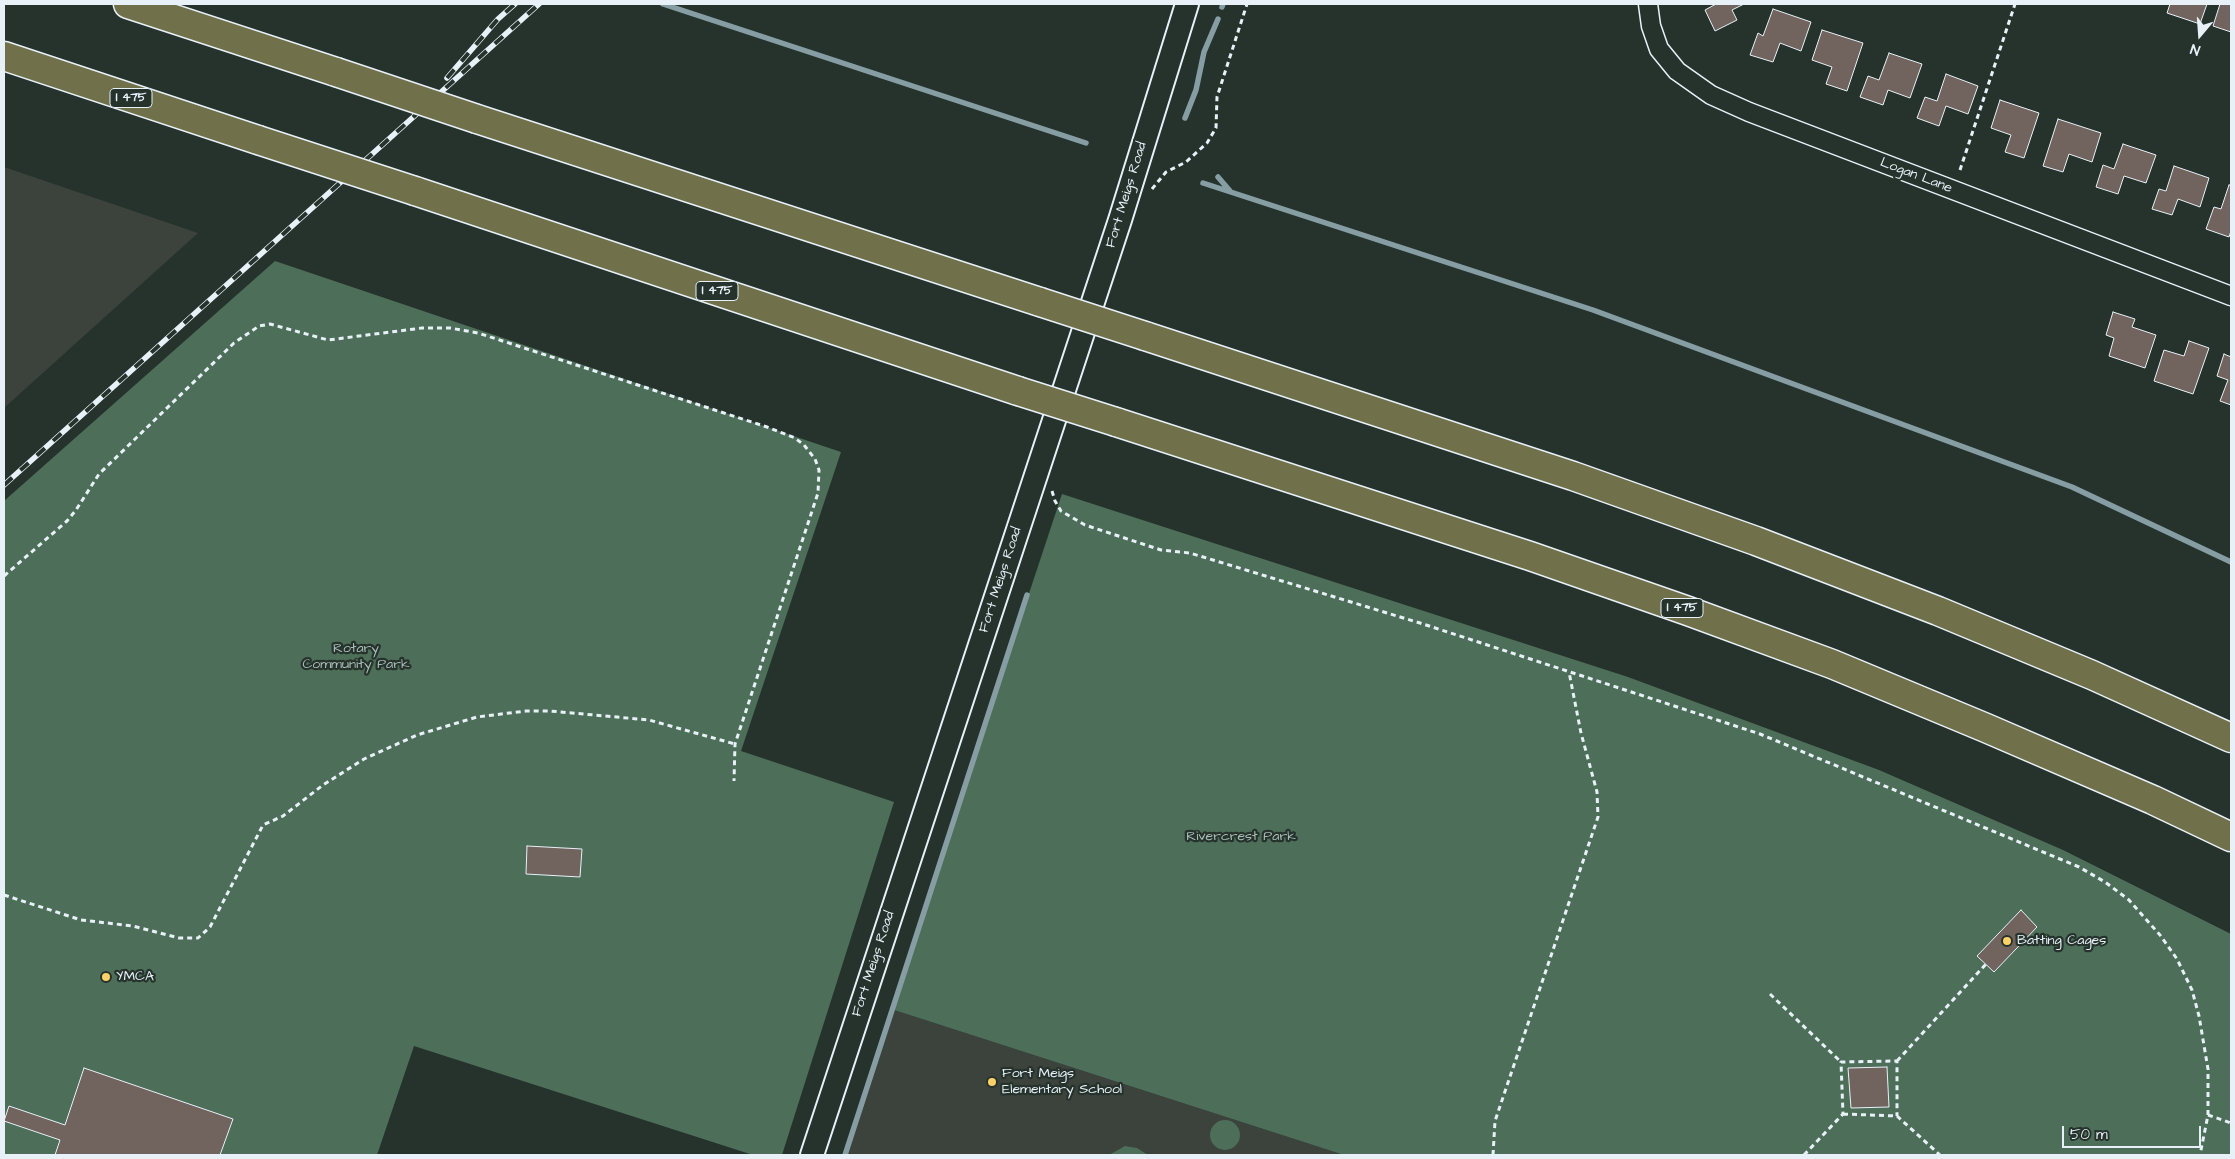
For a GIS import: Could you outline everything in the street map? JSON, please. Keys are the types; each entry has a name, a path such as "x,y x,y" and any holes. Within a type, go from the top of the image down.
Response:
{"highway":[{"path":"128,4 1563,473 1756,541 1938,612 2056,660 2231,738"},
{"name":"I 475","path":"4,56 1018,391 1530,556 1688,611 1832,664 1977,724 2153,800 2231,837"}],"street":[{"name":"Fort Meigs Road","path":"812,1155 1120,220 1187,4"},
{"name":"Logan Lane","path":"1648,4 1651,26 1663,55 1687,80 1711,95 1759,116 2231,296"}],"path":[{"path":"1149,194 1166,172 1197,153 1212,137 1216,128 1217,97 1247,4"},
{"path":"1960,170 2015,4"},
{"path":"4,576 67,521 98,474 234,343 258,326 270,324 328,340 422,328 450,328 478,333 767,427 795,438 804,445 815,459 819,470 820,483 817,500 735,744 734,781"},
{"path":"1052,488 1055,501 1061,511 1070,518 1092,528 1161,550 1190,553 1420,623 1760,734 2070,863 2106,882 2129,900 2160,935 2177,959 2192,990 2200,1016 2208,1069 2208,1115 2200,1155"},
{"path":"1493,1155 1495,1121 1598,816 1597,792 1581,733 1569,672"},
{"path":"4,895 81,920 133,926 179,938 198,938 210,927 263,825 283,816 323,784 364,759 394,744 426,732 477,717 550,711 649,720 735,744"},
{"path":"1897,1116 1897,1061 1986,964"},
{"path":"1770,994 1841,1062 1843,1114 1804,1155"},
{"path":"1841,1062 1897,1061"},
{"path":"1843,1114 1897,1116 1940,1155"},
{"path":"2208,1115 2231,1123"}],"shaded area":[{"path":"4,167 198,233 4,408"},
{"name":"Fort Meigs Elementary School","path":"891,1009 1344,1155 842,1155"}],"green space":[{"name":"Rotary Community Park","path":"275,261 841,452 741,751 894,802 782,1155 753,1155 414,1046 377,1155 4,1155 4,501"},
{"name":"Rivercrest Park","path":"1062,494 1628,677 1879,770 2063,850 2231,934 2231,1155 1344,1155 891,1009"},
{"path":"1225,1120 1236,1124 1240,1135 1236,1146 1225,1150 1214,1146 1210,1135 1214,1124"},
{"path":"1125,1146 1137,1148 1148,1155 1109,1155"}],"building":[{"path":"1716,4 1744,4 1732,10 1737,20 1715,31 1705,10"},
{"path":"2170,4 2207,4 2200,24 2167,13"},
{"path":"2220,4 2231,4 2231,32 2213,26"},
{"path":"1773,9 1811,22 1801,51 1780,43 1773,62 1750,55 1758,33 1763,36"},
{"path":"1822,30 1863,43 1847,91 1826,84 1832,67 1812,60"},
{"path":"1889,53 1922,64 1910,98 1888,90 1883,105 1860,97 1868,76 1879,80"},
{"path":"1946,74 1978,86 1968,114 1946,106 1939,126 1917,118 1925,97 1937,101"},
{"path":"2000,100 2039,113 2024,158 2005,152 2011,135 1991,128"},
{"path":"2058,119 2101,133 2092,162 2069,154 2063,172 2043,166"},
{"path":"2123,144 2156,155 2146,183 2124,176 2118,194 2096,187 2103,165 2114,169"},
{"path":"2174,166 2209,178 2200,207 2178,199 2172,215 2152,209 2159,189 2166,191"},
{"path":"2229,185 2231,185 2231,231 2229,237 2206,229 2214,207 2221,209"},
{"path":"2113,312 2135,319 2132,327 2156,335 2145,368 2109,356 2114,338 2106,335"},
{"path":"2189,341 2209,348 2193,394 2154,381 2164,350 2184,356"},
{"path":"2224,354 2231,357 2231,405 2220,401 2228,380 2217,376"},
{"path":"527,846 582,849 580,877 526,874"},
{"name":"Batting Cages","path":"2021,910 2037,927 1994,972 1977,956"},
{"path":"1887,1067 1889,1107 1851,1108 1848,1068"},
{"path":"84,1068 233,1119 220,1155 55,1155 60,1140 4,1121 9,1106 65,1125"}],"waterway":[{"path":"663,4 1086,143"},
{"path":"1185,118 1196,90 1204,52 1218,19"},
{"path":"1218,177 1230,191"},
{"path":"1203,183 1593,310 2072,487 2231,562"},
{"path":"845,1155 1027,595"}],"railway":[{"path":"447,78 498,19 515,4"},
{"path":"4,485 539,4"}],"place":[{"name":"Batting Cages","path":"2007,941"},
{"name":"YMCA","path":"106,977"},
{"name":"Fort Meigs Elementary School","path":"992,1082"}]}
